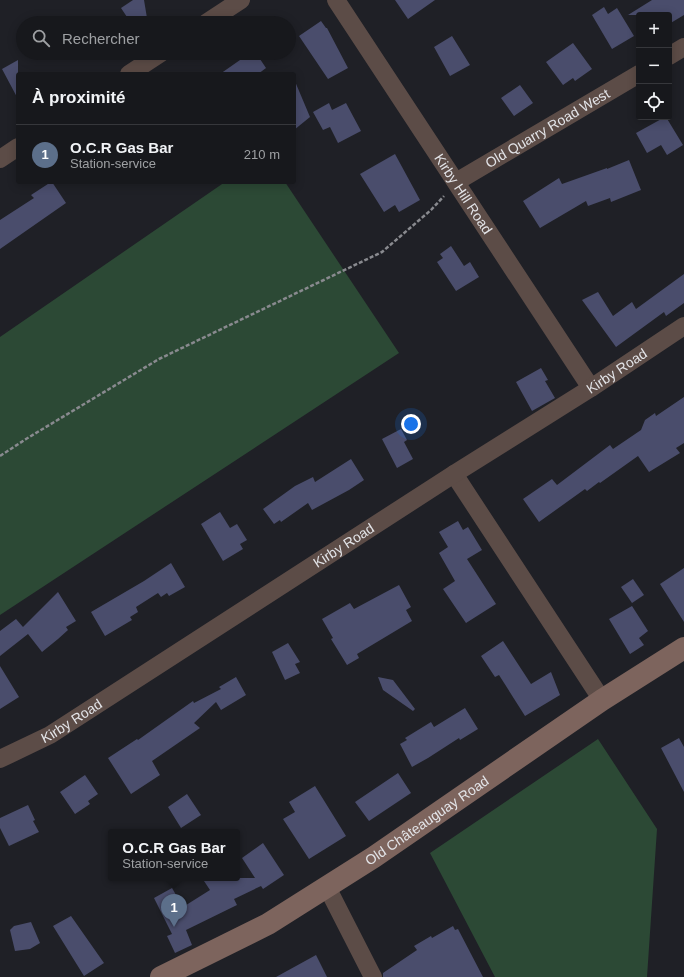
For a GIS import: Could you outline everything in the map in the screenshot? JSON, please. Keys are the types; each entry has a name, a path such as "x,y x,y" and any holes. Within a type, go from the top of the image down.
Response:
{"street":[{"path":"217,16 241,0"},
{"name":"Kirby Hill Road","path":"336,0 591,388"},
{"path":"672,54 684,47"},
{"path":"132,72 150,60"},
{"name":"Old Quarry Road West","path":"456,182 636,76"},
{"path":"0,159 16,148"},
{"name":"Kirby Road","path":"0,759 50,736 454,474 591,388 684,326"},
{"path":"454,474 602,700"},
{"name":"Old Châteauguay Road","path":"161,977 268,924 327,887 374,857 602,700 684,648"},
{"path":"327,887 373,977"}],"path":[{"path":"0,456 159,359 382,252 431,210 456,182"}],"green space":[{"path":"222,184 286,184 399,353 0,615 0,337"},
{"path":"598,739 657,829 647,977 495,977 430,853"}],"building":[{"path":"133,0 144,0 147,16 126,16 121,8"},
{"path":"395,0 435,0 408,19"},
{"path":"652,0 684,0 684,15 672,22 672,12 636,12 636,15 628,15"},
{"path":"604,7 608,14 617,8 634,36 612,49 592,15"},
{"path":"321,21 327,28 348,68 328,79 299,36"},
{"path":"452,36 470,65 450,76 434,47"},
{"path":"573,43 592,69 575,81 573,78 563,85 546,62"},
{"path":"18,60 18,72 16,72 16,95 2,69"},
{"path":"240,60 261,60 266,68 261,72 223,72"},
{"path":"296,84 310,117 296,128"},
{"path":"520,85 533,103 514,116 501,98"},
{"path":"329,103 332,110 346,103 361,131 338,143 330,127 323,130 313,112"},
{"path":"660,120 668,120 683,145 667,155 661,145 647,153 636,133"},
{"path":"395,154 420,200 399,212 395,205 384,212 360,174"},
{"path":"629,160 641,190 611,202 610,198 588,206 586,201 540,228 523,201 559,178 562,184"},
{"path":"48,184 53,184 66,203 0,249 0,220 34,198 31,195"},
{"path":"451,246 464,266 470,262 479,277 456,291 437,262 443,258 440,254"},
{"path":"684,274 684,303 666,316 664,312 616,347 582,300 598,292 613,316 632,302 636,309"},
{"path":"541,368 548,380 545,381 555,398 532,411 516,382"},
{"path":"684,397 684,443 676,448 680,453 649,472 638,456 600,483 599,482 587,491 585,489 539,522 523,499 552,479 557,485 610,445 613,449 641,430 645,420 655,413 656,416"},
{"path":"401,429 407,440 404,442 413,459 397,468 382,439"},
{"path":"351,459 364,480 349,490 312,510 308,503 281,522 280,520 274,524 263,509 295,486 313,477 315,482"},
{"path":"220,512 230,528 237,524 247,540 240,544 243,549 223,561 201,524"},
{"path":"458,521 463,530 468,527 482,550 467,559 496,604 466,623 443,589 455,581 439,553 448,547 439,532"},
{"path":"171,563 185,587 169,596 167,593 161,597 158,593 136,607 138,612 130,617 132,620 105,636 91,612 144,581"},
{"path":"684,568 684,622 660,584"},
{"path":"633,579 644,595 632,603 621,587"},
{"path":"399,585 411,607 406,610 412,621 357,654 359,658 347,665 331,639 333,638 322,619 350,603 354,609"},
{"path":"58,592 76,621 66,627 68,630 42,652 28,634 0,656 0,631 16,619 23,627"},
{"path":"632,606 648,631 639,638 644,645 630,654 609,619"},
{"path":"503,641 531,684 551,672 560,695 525,716 499,675 495,677 481,656"},
{"path":"288,643 300,662 295,664 300,673 285,680 272,652"},
{"path":"0,666 19,697 0,709"},
{"path":"236,677 246,695 221,710 216,702 194,723 200,728 152,761 160,775 131,794 108,758 137,739 138,740 193,701 194,703 221,689 219,687"},
{"path":"378,677 393,680 415,709 413,711 383,690"},
{"path":"465,708 478,729 460,740 459,738 412,767 400,744 407,740 405,738 431,722 434,727"},
{"path":"679,738 684,747 684,792 661,748"},
{"path":"398,773 411,793 369,821 355,802"},
{"path":"85,775 98,794 88,801 90,804 75,814 60,792"},
{"path":"315,786 346,836 309,859 283,819 295,812 289,802"},
{"path":"187,794 201,815 181,828 168,807"},
{"path":"28,805 35,820 33,821 39,832 9,846 0,828 0,818"},
{"path":"263,843 284,875 263,889 261,886 234,899 237,905 186,930 192,945 175,953 167,936 172,934 154,898 172,888 183,907 210,890 204,881 240,881 240,878 255,878 242,858"},
{"path":"71,916 104,963 84,976 53,926"},
{"path":"31,922 40,943 30,949 15,951 10,930 14,926"},
{"path":"453,926 455,930 458,929 483,977 383,977 383,973 417,950 414,946"},
{"path":"316,955 327,977 276,977"}],"place":[{"name":"O.C.R Gas Bar","path":"174,927"}]}
